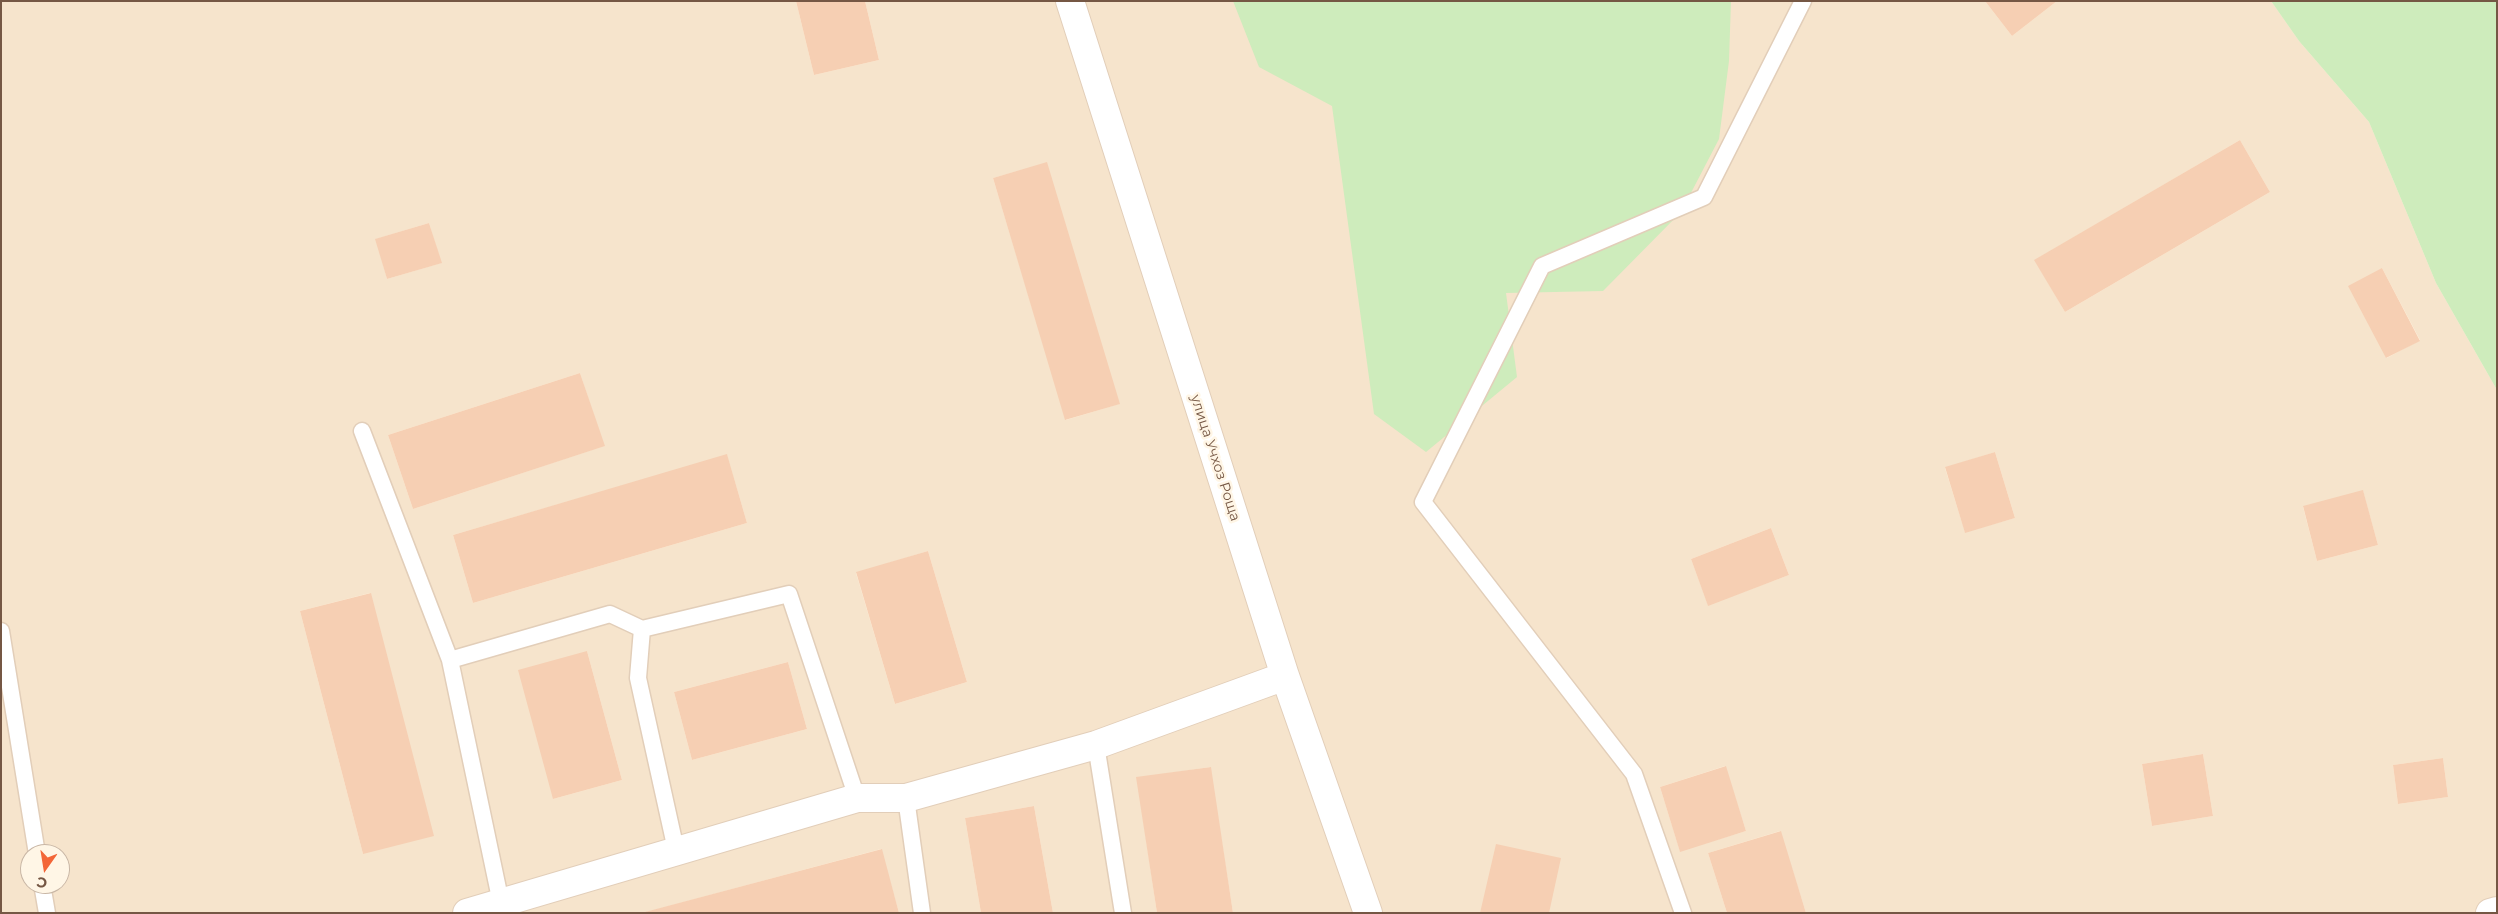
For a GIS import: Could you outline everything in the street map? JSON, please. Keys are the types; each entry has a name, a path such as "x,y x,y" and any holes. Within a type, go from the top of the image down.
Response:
{"street":[{"name":"улица Учхоз Роща","path":"1070,1 1285,676 1368,913"},
{"path":"467,913 857,798 906,798 1096,746 1285,676"},
{"path":"2490,913 2497,912"}],"lane":[{"path":"1683,913 1634,774 1423,502 1542,266 1704,197 1803,1"},
{"path":"362,431 450,660 501,903"},
{"path":"450,660 610,614 642,629 789,594 857,798"},
{"path":"642,629 638,678 676,850"},
{"path":"1,631 35,844"},
{"path":"1096,746 1123,913"},
{"path":"906,798 922,913"},
{"path":"44,894 47,913"}],"shaded area":[{"path":"1,1 796,1 814,75 879,60 865,1 1985,1 2012,36 2057,1 2271,1 2299,41 2369,122 2436,283 2497,390 2497,913 1806,913 1780,831 1708,853 1727,913 1233,913 1210,767 1137,778 1157,913 1053,913 1034,806 965,818 981,913 899,913 881,849 643,913 1,913","holes":["2240,140 2270,192 2065,312 2035,260","1046,163 1119,404 1066,420 993,178","429,223 441,263 387,279 376,239","2382,268 2420,340 2386,358","580,373 604,446 413,509 388,435","1995,452 2015,518 1965,532 1945,468","727,455 747,523 473,603 453,535","2363,491 2378,545 2317,561 2303,507","1771,528 1789,575 1708,605 1691,559","928,551 967,682 895,704 856,573","370,593 363,854 300,611","587,651 622,780 553,799","788,662 807,729 692,760 674,692","2203,754 2213,816 2152,826 2142,764","2443,758 2448,797 2398,804 2393,765","1725,766 1746,831 1680,851 1660,787"]}],"green space":[{"path":"1233,1 1731,1 1729,61 1719,139 1681,212 1603,291 1506,293 1517,377 1426,452 1374,414 1332,106 1259,67"},
{"path":"2271,1 2497,1 2497,390 2436,283 2369,122 2299,41"}],"building":[{"path":"796,1 865,1 879,60 814,75"},
{"path":"1985,1 2057,1 2012,36"},
{"path":"2240,140 2270,192 2065,312 2034,260"},
{"path":"1047,162 1120,404 1065,420 993,178"},
{"path":"429,223 442,263 387,279 375,239"},
{"path":"2382,268 2420,341 2386,358 2348,286"},
{"path":"580,373 605,446 413,509 388,435"},
{"path":"1995,452 2015,518 1965,533 1945,467"},
{"path":"727,454 747,523 473,603 453,535"},
{"path":"2363,490 2378,545 2317,561 2303,506"},
{"path":"1771,528 1789,575 1708,606 1691,559"},
{"path":"928,551 967,682 895,704 856,572"},
{"path":"371,593 434,836 363,854 300,611"},
{"path":"587,651 622,780 553,799 518,670"},
{"path":"788,662 807,729 692,760 674,692"},
{"path":"2203,754 2213,816 2152,826 2142,764"},
{"path":"2443,758 2448,797 2398,804 2393,765"},
{"path":"1726,766 1746,831 1680,852 1660,787"},
{"path":"1211,767 1233,913 1157,913 1136,777"},
{"path":"1034,806 1053,913 981,913 965,818"},
{"path":"1781,831 1806,913 1727,913 1708,853"},
{"path":"1496,844 1561,858 1549,913 1480,913"},
{"path":"882,849 899,913 645,913 645,912"}]}
